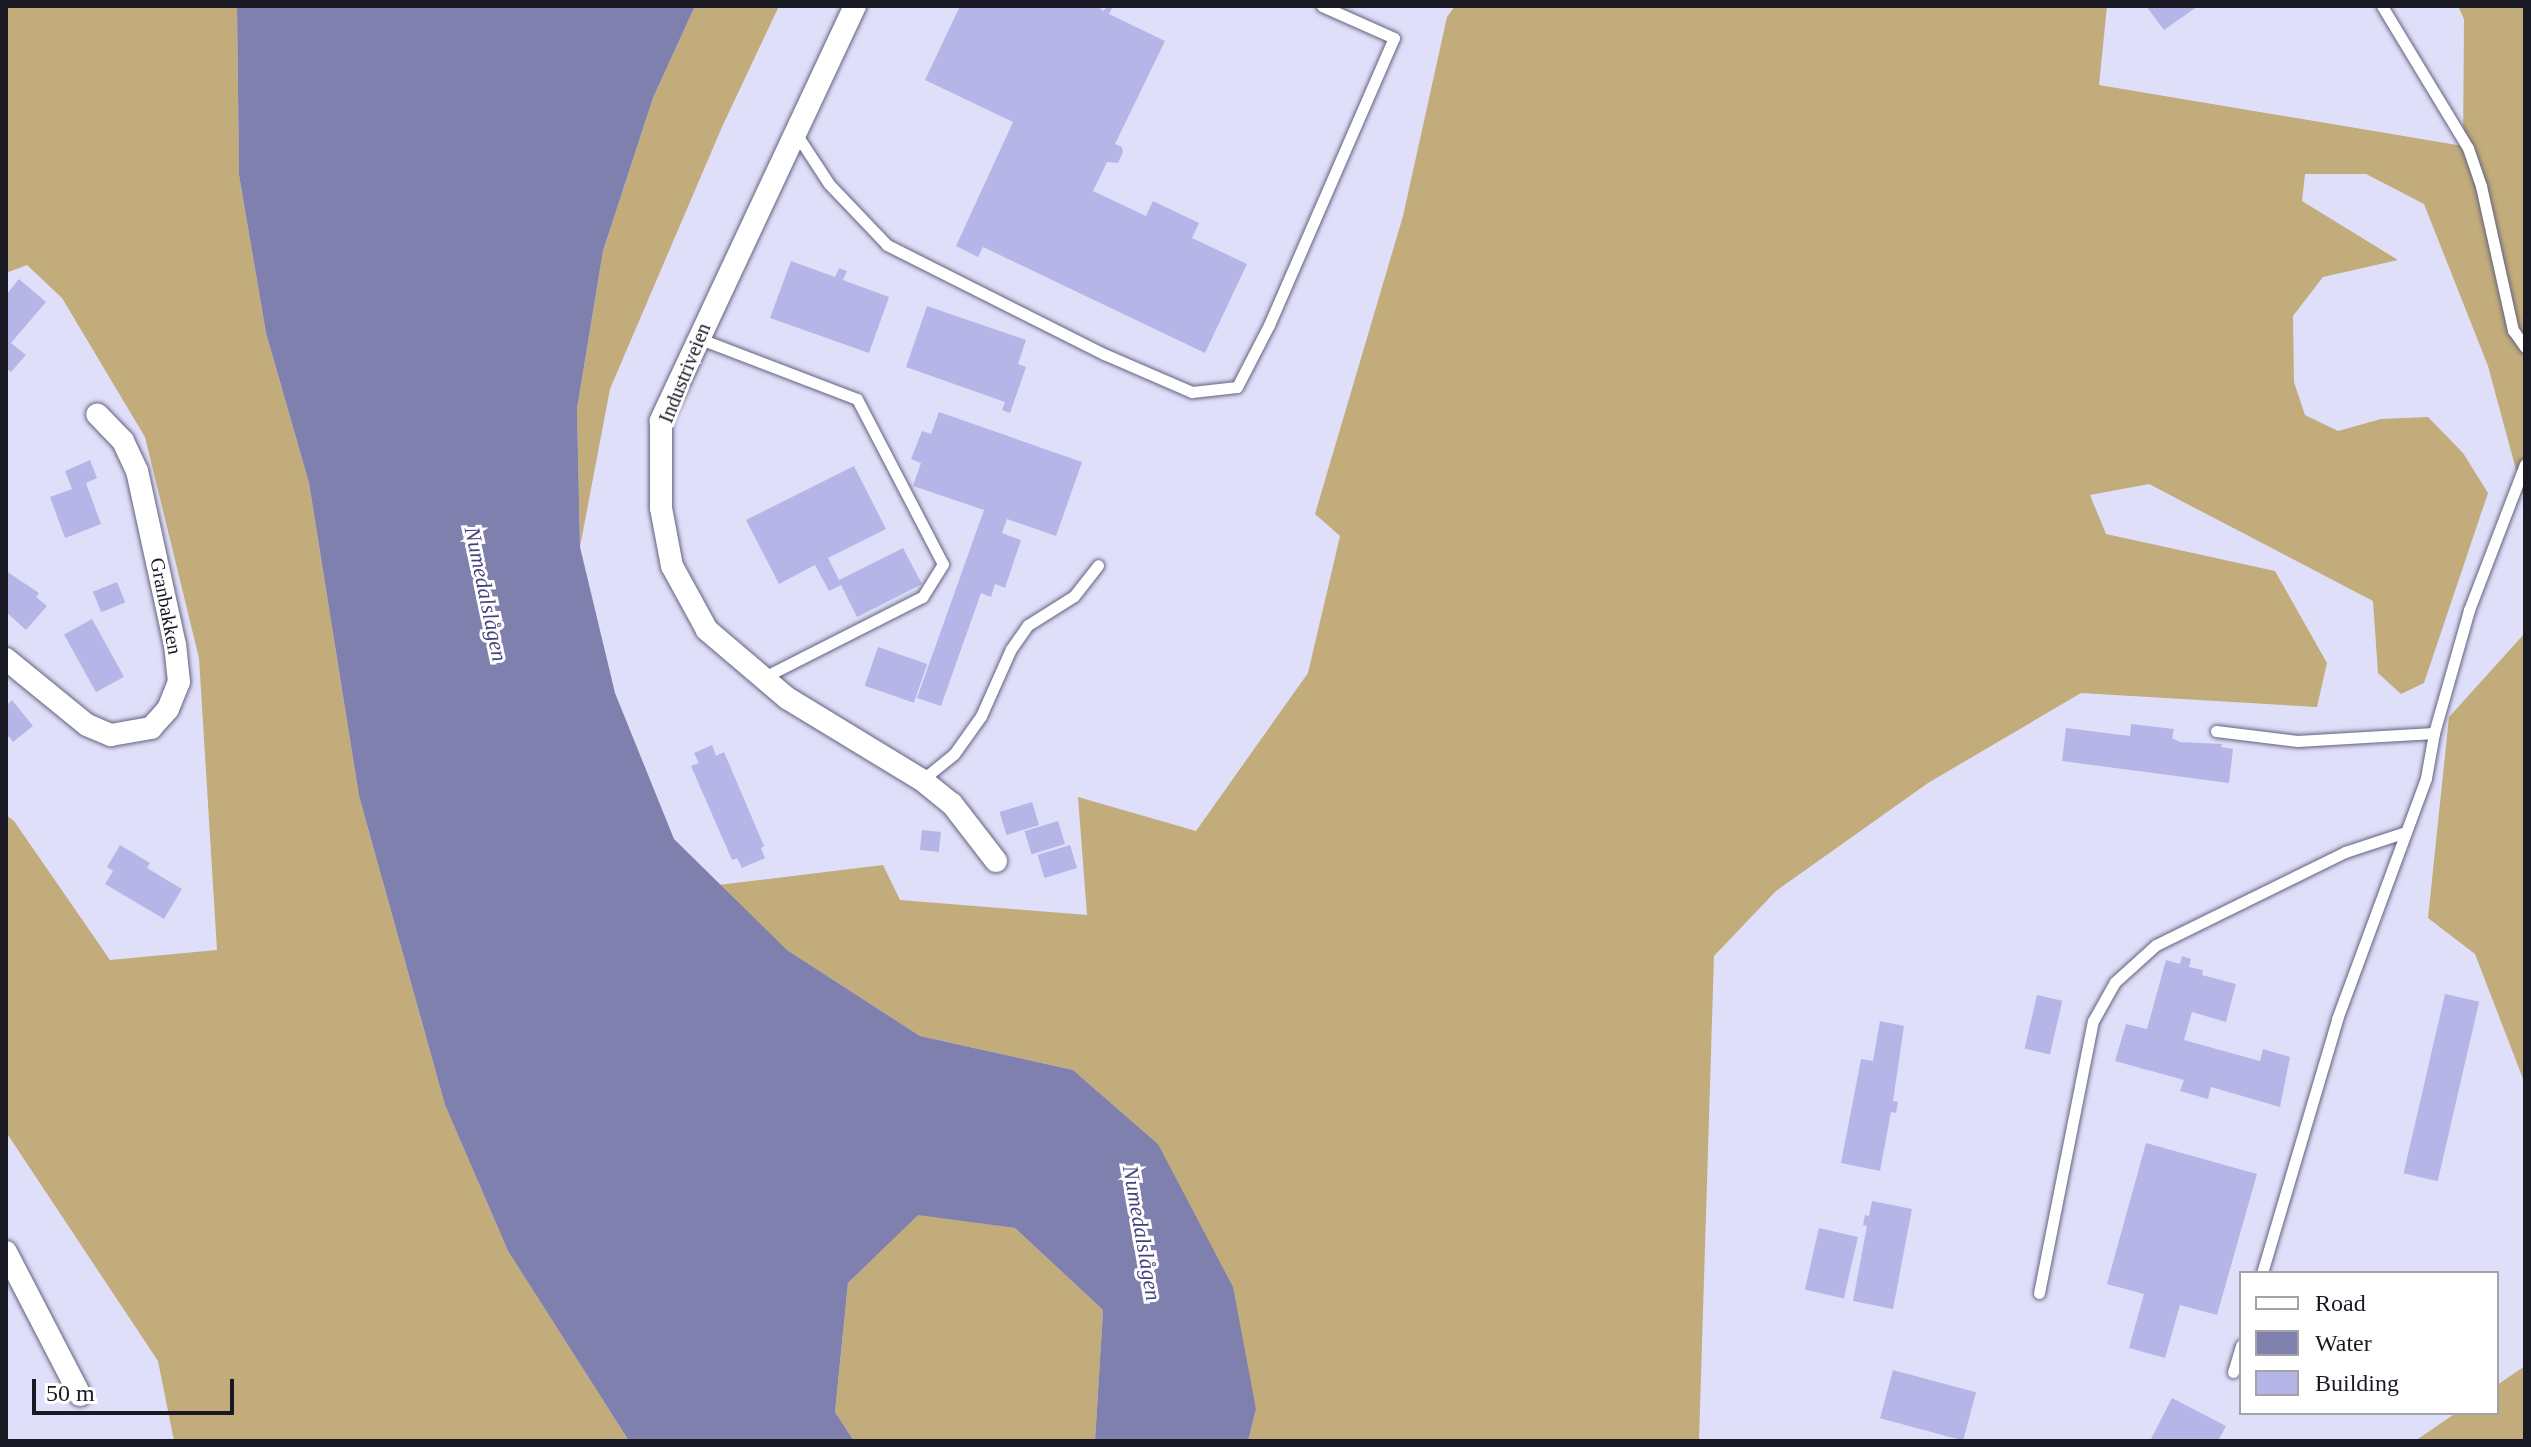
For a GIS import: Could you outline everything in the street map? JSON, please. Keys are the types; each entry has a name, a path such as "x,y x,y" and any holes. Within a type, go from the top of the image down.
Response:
{"street":[{"name":"Industriveien","path":"855,6 794,130 661,421 661,508 672,566 707,630 762,678 922,780 952,804 996,861"},
{"name":"Granbakken","path":"6,659 87,725 111,735 151,728 168,709 179,682 175,645 137,471 123,441 97,414"},
{"path":"6,1252 80,1395"}],"lane":[{"path":"794,130 829,184 887,245 1104,354 1192,392 1237,387 1269,325 1394,38 1322,6"},
{"path":"2382,6 2468,148 2481,186 2513,330 2525,347"},
{"path":"698,338 857,399 943,564 922,597 762,678"},
{"path":"2263,1271 2337,1019 2426,778 2434,733 2469,610 2525,464"},
{"path":"922,780 954,754 981,716 1011,649 1028,625 1074,596 1098,565"},
{"path":"2216,731 2297,741 2434,733"},
{"path":"2039,1293 2093,1021 2115,982 2156,945 2345,852 2406,832"},
{"path":"2233,1372 2239,1352"}],"shaded area":[{"path":"6,6 237,6 239,175 266,333 309,483 359,796 445,1105 508,1251 629,1441 174,1441 158,1361 6,1132 6,815 14,821 110,960 217,950 199,658 145,437 62,298 27,265 6,273"},
{"path":"695,6 779,6 722,127 610,389 580,547 577,409 603,251 653,98"},
{"path":"1455,6 2107,6 2099,85 2463,146 2464,19 2458,6 2525,6 2525,503 2488,366 2424,204 2366,174 2305,174 2302,201 2398,260 2323,277 2293,316 2294,382 2305,415 2338,431 2381,419 2428,417 2463,453 2488,493 2424,683 2401,694 2378,673 2373,601 2149,484 2090,495 2106,534 2275,571 2327,663 2317,707 2081,693 1928,783 1776,891 1714,956 1699,1441 1248,1441 1256,1408 1158,1144 1073,1070 920,1036 787,950 718,885 883,865 900,900 1087,915 1078,797 1196,831 1308,673 1340,536 1315,514 1403,216 1447,17"},
{"path":"2525,633 2525,1084 2475,954 2428,918 2449,717"},
{"path":"918,1214 1015,1228 1103,1310 1095,1441 854,1441 835,1412 848,1283"},
{"path":"2525,1366 2525,1441 2415,1441 2453,1415 2499,1415 2499,1384"}],"water":[{"name":"Numedalslågen","path":"237,6 695,6 653,98 603,251 577,409 580,547 615,693 674,839 787,950 920,1036 1073,1070 1158,1144 1233,1287 1256,1409 1248,1441 1095,1441 1103,1310 1015,1228 918,1215 848,1283 835,1412 854,1441 629,1441 508,1251 445,1105 359,796 309,483 266,333 239,175"}],"building":[{"path":"960,6 1098,6 1103,11 1108,6 1112,8 1109,14 1165,41 1115,144 1122,147 1123,152 1118,163 1107,162 1093,191 1146,216 1153,201 1199,223 1192,238 1247,264 1205,353 983,247 978,257 956,246 1013,122 925,80"},
{"path":"2146,6 2198,6 2164,30"},
{"path":"791,261 835,277 839,268 847,271 843,280 889,297 869,353 770,318"},
{"path":"19,279 46,302 11,343 26,355 11,372 6,368 6,295"},
{"path":"927,306 1026,340 1018,364 1026,367 1010,413 1002,410 1005,402 906,367"},
{"path":"939,412 1082,462 1056,536 1007,519 1002,533 1021,540 1005,588 995,584 991,597 981,593 941,706 917,698 984,510 913,486 921,463 911,459 922,431 931,434"},
{"path":"90,460 97,478 86,483 101,524 65,538 50,497 72,489 65,471"},
{"path":"854,466 886,529 828,558 839,580 903,548 922,584 857,617 841,585 829,591 815,565 779,584 746,520"},
{"path":"6,571 39,593 36,597 47,606 26,630 6,612"},
{"path":"117,582 125,602 101,612 93,592"},
{"path":"92,619 124,677 96,692 64,635"},
{"path":"878,647 927,664 914,703 865,686"},
{"path":"12,700 33,726 13,742 6,733 6,706"},
{"path":"2131,724 2174,729 2172,738 2180,742 2222,744 2221,747 2233,749 2229,783 2062,761 2066,728 2130,736"},
{"path":"712,745 716,756 724,752 764,846 761,848 765,858 742,868 737,858 732,860 691,766 699,763 694,753"},
{"path":"1032,802 1039,825 1007,835 999,812"},
{"path":"1058,821 1065,844 1032,854 1025,831"},
{"path":"922,830 941,832 939,852 920,850"},
{"path":"120,845 150,863 147,868 182,889 164,919 105,884 113,871 107,867"},
{"path":"1070,845 1077,868 1045,878 1037,855"},
{"path":"2182,956 2191,959 2189,967 2203,970 2202,975 2236,984 2226,1022 2192,1012 2184,1040 2260,1061 2263,1049 2290,1057 2280,1107 2211,1087 2208,1099 2180,1091 2184,1080 2115,1061 2126,1024 2147,1029 2166,960 2180,964"},
{"path":"2445,994 2479,1002 2438,1181 2404,1173"},
{"path":"2037,995 2062,1001 2050,1054 2025,1049"},
{"path":"1880,1021 1904,1026 1893,1101 1898,1102 1896,1113 1891,1112 1880,1171 1841,1163 1861,1059 1873,1061"},
{"path":"2146,1143 2257,1174 2217,1315 2180,1305 2165,1358 2129,1348 2144,1294 2107,1284"},
{"path":"1872,1201 1912,1209 1893,1309 1853,1301 1867,1226 1863,1225 1865,1215 1869,1216"},
{"path":"1819,1228 1858,1237 1844,1298 1805,1289"},
{"path":"1893,1370 1976,1392 1963,1441 1880,1418"},
{"path":"2172,1398 2226,1426 2218,1441 2150,1441"}]}
